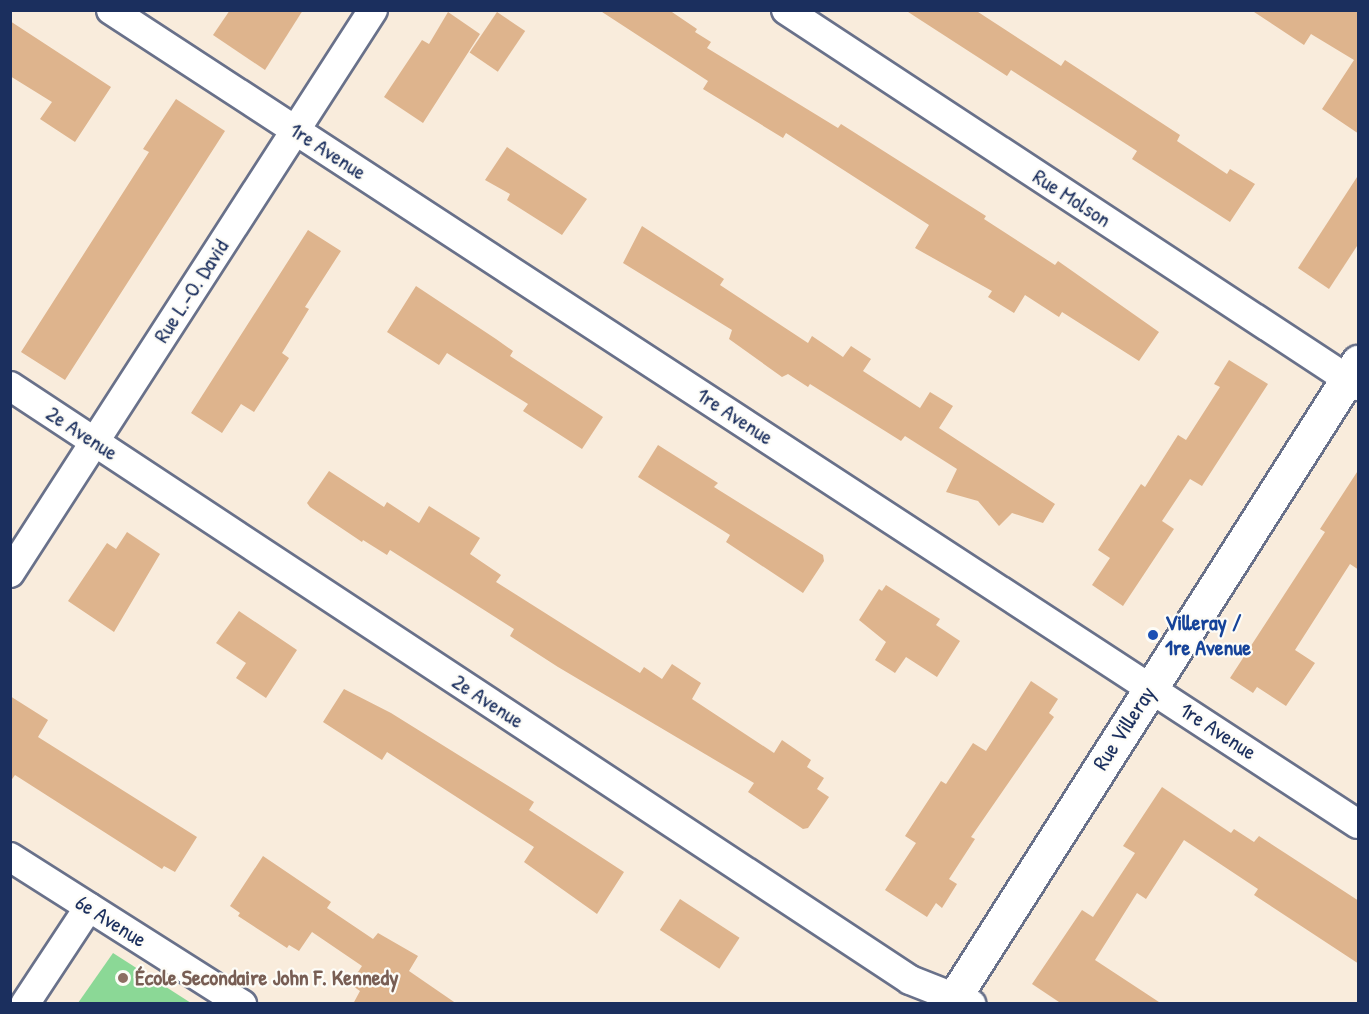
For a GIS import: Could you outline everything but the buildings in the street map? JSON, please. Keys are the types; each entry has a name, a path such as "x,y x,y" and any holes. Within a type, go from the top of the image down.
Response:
{"street":[{"name":"1re Avenue","path":"111,10 1359,824"},
{"name":"Rue L.-O. David","path":"10,573 373,10"},
{"name":"Rue Molson","path":"786,10 1355,376"},
{"name":"Rue Villeray","path":"959,1001 1150,687 1355,376"},
{"name":"2e Avenue","path":"10,386 910,980 959,1001"},
{"name":"6e Avenue","path":"10,857 242,1004"},
{"path":"25,1004 89,907"}],"green space":[{"name":"École Secondaire John F. Kennedy","path":"113,953 191,1003 78,1003"}],"place":[{"name":"Villeray / 1re Avenue","path":"1153,635"},
{"name":"École Secondaire John F. Kennedy","path":"123,978"}]}
